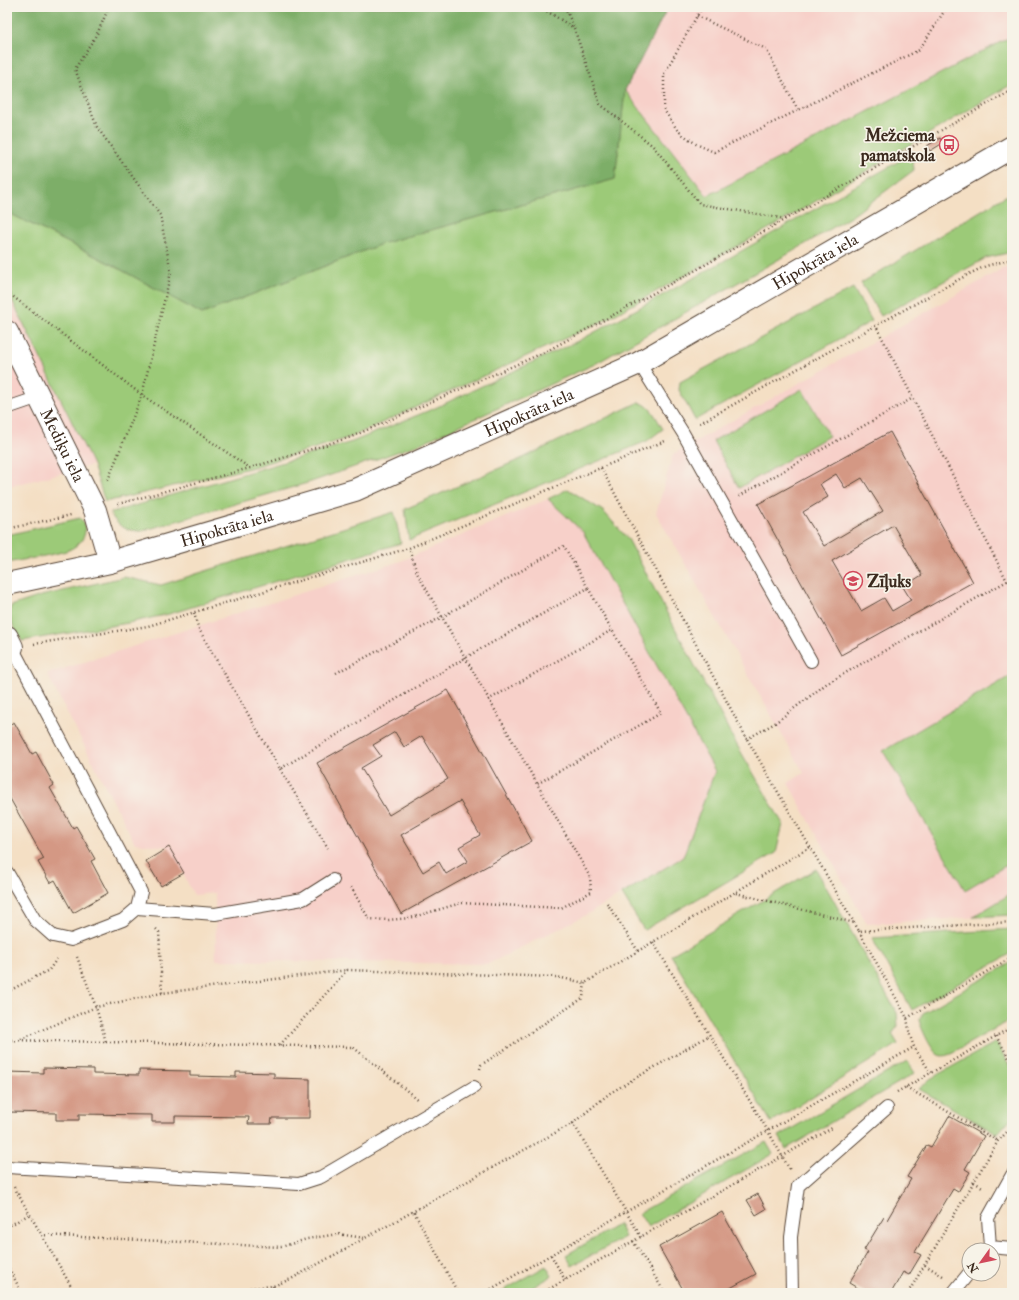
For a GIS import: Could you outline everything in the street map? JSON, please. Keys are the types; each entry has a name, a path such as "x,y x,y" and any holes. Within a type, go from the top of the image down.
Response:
{"street":[{"name":"Hipokrāta iela","path":"7,584 110,562 355,490 639,363 1012,147"},
{"name":"Mediķu iela","path":"7,332 95,510 110,562"}],"lane":[{"path":"639,363 682,433 811,661"},
{"path":"7,408 39,397"},
{"path":"7,872 35,920 53,936 71,940 122,920 137,908 141,892 9,642"},
{"path":"137,908 215,914 303,900 333,880"},
{"path":"7,1167 299,1184 321,1177 474,1087"},
{"path":"792,1293 791,1237 798,1186 888,1108"},
{"path":"989,1242 988,1218 1012,1175"},
{"path":"1001,1249 1012,1249"},
{"path":"953,1293 962,1282"}],"path":[{"path":"95,510 142,395 171,272 160,214 97,127 75,69 98,32 109,7"},
{"path":"540,7 574,28"},
{"path":"565,7 574,28 600,104 653,146 700,204 786,219"},
{"path":"702,7 664,74 664,110 678,131 696,144 714,152 919,50 947,7"},
{"path":"697,16 766,49 798,110"},
{"path":"7,529 95,510 250,468 351,437 545,352 786,219 1012,90"},
{"path":"9,642 148,626 409,548 682,433 986,266 1012,259"},
{"path":"7,292 142,395 250,468"},
{"path":"747,739 775,723 826,684 1007,581 876,326"},
{"path":"723,505 913,398"},
{"path":"601,468 747,739 855,923 906,1018 914,1047 931,1072"},
{"path":"336,673 442,617 564,546 661,713 537,784"},
{"path":"333,880 343,874 369,919 388,920 410,918 461,903 561,908 591,892 590,877 417,573 409,548"},
{"path":"280,769 465,658 588,588"},
{"path":"194,613 203,637 328,848"},
{"path":"488,700 612,630"},
{"path":"18,1040 96,1007 162,993 348,970 557,977 585,983 810,847"},
{"path":"735,892 855,923"},
{"path":"607,903 638,951"},
{"path":"137,908 159,932 162,993"},
{"path":"859,931 1012,922"},
{"path":"7,992 49,970 71,940"},
{"path":"71,940 96,1007 106,1042"},
{"path":"653,942 768,1131 798,1186"},
{"path":"906,1018 1012,957"},
{"path":"279,1046 348,970"},
{"path":"474,1087 481,1065 583,998 585,983"},
{"path":"891,1096 1012,1027"},
{"path":"239,1293 249,1288 273,1286 291,1279 366,1239 573,1123 610,1092 710,1035"},
{"path":"996,1036 1012,1062"},
{"path":"7,1040 353,1047 432,1112"},
{"path":"484,1293 914,1047"},
{"path":"906,1087 998,1141"},
{"path":"573,1123 641,1237"},
{"path":"542,1293 837,1126"},
{"path":"908,1293 998,1141 1012,1127"},
{"path":"11,1181 75,1292 70,1293"},
{"path":"974,1182 981,1187"},
{"path":"414,1212 458,1293"},
{"path":"7,1227 30,1214"},
{"path":"41,1235 281,1247 307,1239 338,1234 366,1239"},
{"path":"634,1241 665,1293"},
{"path":"551,1255 565,1280"},
{"path":"7,1265 22,1293"},
{"path":"925,1265 939,1274"},
{"path":"273,1286 274,1293"}],"shaded area":[{"path":"607,7 1012,7 1012,36 706,196 625,90"},
{"name":"Zīļuks","path":"1012,267 1012,915 867,924 788,783 804,773 656,513 673,454 1002,269"},
{"path":"7,290 93,465 7,487"},
{"path":"548,499 583,532 715,771 683,857 590,913 488,964 216,960 215,893 194,895 169,847 135,843 47,674 401,561"}],"green space":[{"path":"7,7 668,7 625,90 615,179 384,243 202,314 107,262 7,212"},
{"path":"1012,36 1012,84 786,219 607,319 351,437 250,468 105,502 93,465 7,290 7,212 107,262 202,314 384,243 615,179 625,90 707,196"},
{"path":"908,156 913,162 914,170 852,216 797,249 595,364 417,445 311,482 142,531 127,529 119,525 110,513 352,442 435,408 582,339 701,274"},
{"path":"1012,192 1012,252 986,258 881,316 861,283"},
{"path":"853,288 872,321 695,420 679,390 680,382"},
{"path":"802,389 829,436 739,488 713,441"},
{"path":"639,402 650,409 663,429 647,441 409,540 405,509 523,458"},
{"path":"568,489 603,511 628,539 734,740 783,824 776,853 644,930 622,894 683,857 715,771 583,532 548,499"},
{"path":"394,512 401,543 169,614 128,623 22,641 14,629 11,620 11,606 41,596 124,577 161,585"},
{"path":"80,518 85,527 85,531 82,539 76,546 66,551 50,555 7,563 7,535"},
{"path":"1012,675 1012,862 965,890 883,751"},
{"path":"816,869 897,1013 898,1026 892,1034 898,1044 771,1122 671,955"},
{"path":"1012,893 1012,915 973,917"},
{"path":"1012,929 1012,953 912,1010 872,938"},
{"path":"1012,962 1012,1019 948,1055 939,1055 929,1042 920,1023 919,1020 923,1013"},
{"path":"996,1042 1012,1070 1012,1117 997,1134 919,1089 930,1079"},
{"path":"907,1061 915,1073 786,1149 779,1136"},
{"path":"766,1142 773,1154 648,1227 639,1213"},
{"path":"619,1224 625,1237 572,1266 566,1255"},
{"path":"546,1266 552,1276 523,1293 499,1293"}],"building":[{"path":"940,138 943,143 930,151 927,146"},
{"path":"890,432 973,582 841,655 758,504","holes":["836,474 845,488 862,478 883,511 824,546 803,512 828,497 820,484","893,525 922,575 903,587 911,600 892,611 884,598 861,611 832,561"]},
{"path":"448,690 532,841 401,914 317,763","holes":["395,732 404,747 422,736 448,779 389,815 361,768 381,756 373,745","460,801 480,835 459,847 468,861 446,874 439,862 423,872 401,835"]},
{"path":"14,722 32,754 36,752 54,785 50,788 73,828 76,826 95,859 91,861 108,893 73,913 55,880 50,883 38,862 44,859 8,795 7,796 7,726"},
{"path":"169,847 184,873 161,886 146,861"},
{"path":"43,1068 93,1069 93,1074 139,1075 139,1070 190,1071 190,1076 236,1077 236,1072 274,1073 274,1078 310,1079 310,1118 272,1118 271,1124 248,1124 249,1117 175,1116 175,1122 152,1122 152,1115 79,1114 79,1120 56,1120 56,1113 7,1112 7,1072 43,1073"},
{"path":"949,1116 984,1136 965,1169 970,1172 958,1192 953,1189 915,1252 921,1255 909,1275 903,1272 891,1293 866,1293 849,1283 868,1252 864,1250 884,1217 887,1220 911,1179 907,1177 927,1145 931,1147"},
{"path":"758,1194 766,1209 756,1215 747,1200"},
{"path":"722,1212 756,1274 721,1293 685,1293 659,1247"}],"place":[{"name":"Mežciema pamatskola","path":"949,145"},
{"name":"Zīļuks","path":"853,581"}]}
